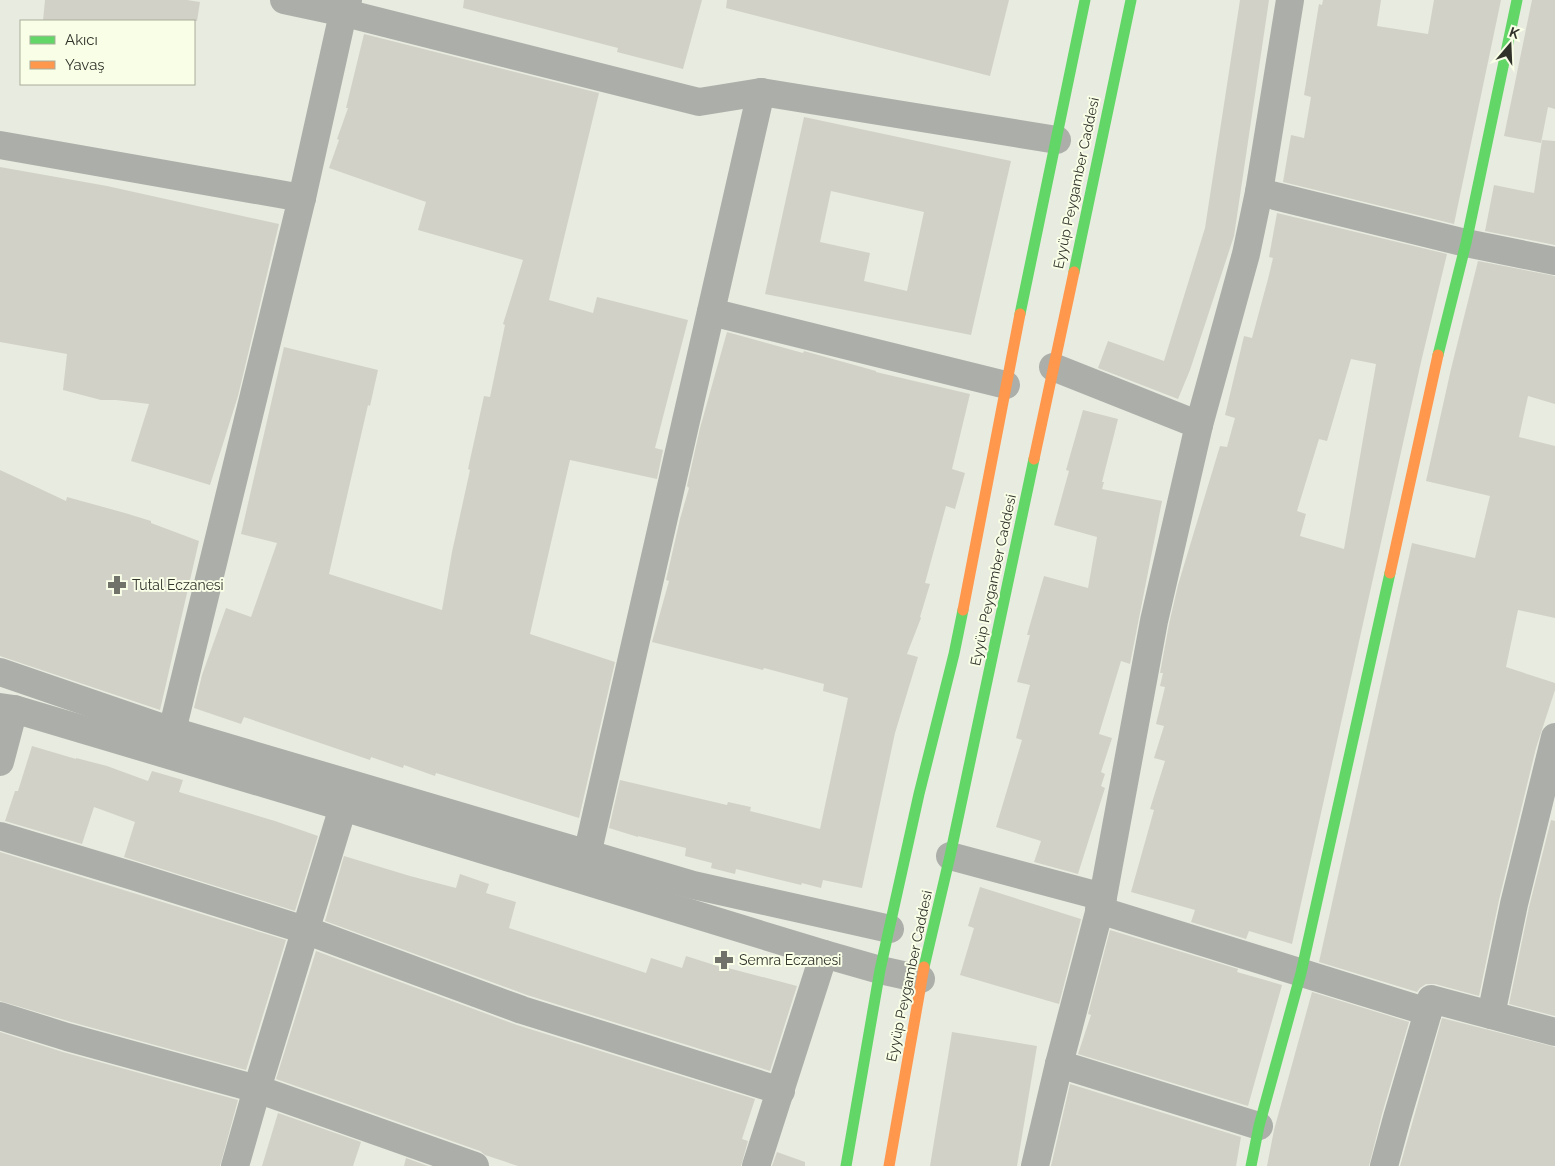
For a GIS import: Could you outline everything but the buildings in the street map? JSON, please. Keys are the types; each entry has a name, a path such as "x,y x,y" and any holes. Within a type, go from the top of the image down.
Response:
{"main road":[{"name":"Eyyüp Peygamber Caddesi","path":"846,1166 880,970 919,794 954,654 1006,385 1085,0"},
{"name":"Eyyüp Peygamber Caddesi","path":"888,1166 922,980 950,856 1131,0"},
{"path":"1250,1166 1259,1126 1301,973 1436,365 1466,243 1517,0"}],"street":[{"path":"284,0 347,6 700,102 761,92 1057,140"},
{"path":"1035,1166 1059,1064 1101,904 1154,621 1200,425 1246,254 1259,192 1290,0"},
{"path":"172,731 302,198 342,18 347,6"},
{"path":"587,855 761,92"},
{"path":"0,145 302,198"},
{"path":"1259,192 1466,243 1555,260"},
{"path":"711,312 1006,385"},
{"path":"1053,366 1200,425"},
{"path":"0,672 172,731 693,886 890,929"},
{"path":"0,762 7,708 343,807 824,954 922,980"},
{"path":"1490,1015 1514,904 1555,737"},
{"path":"235,1166 343,807"},
{"path":"0,836 305,930 522,1010 781,1091"},
{"path":"950,856 1101,904 1301,973 1428,1012"},
{"path":"756,1166 824,954"},
{"path":"1384,1166 1431,999 1555,1032"},
{"path":"0,1016 67,1037 257,1089 475,1166"},
{"path":"1059,1064 1259,1126"}],"traffic: fast":[{"path":"1020,314 1085,0"},
{"path":"1074,272 1131,0"},
{"path":"1438,355 1466,243 1517,0"},
{"path":"924,967 950,856 1034,459"},
{"path":"1251,1166 1259,1126 1301,973 1390,573"},
{"path":"846,1166 880,970 919,794 963,610"}],"traffic: slow":[{"path":"1034,459 1074,272"},
{"path":"963,610 1020,314"},
{"path":"1390,573 1438,355"},
{"path":"889,1166 924,967"}],"place":[{"name":"Tutal Eczanesi","path":"117,585"},
{"name":"Semra Eczanesi","path":"724,960"}]}
